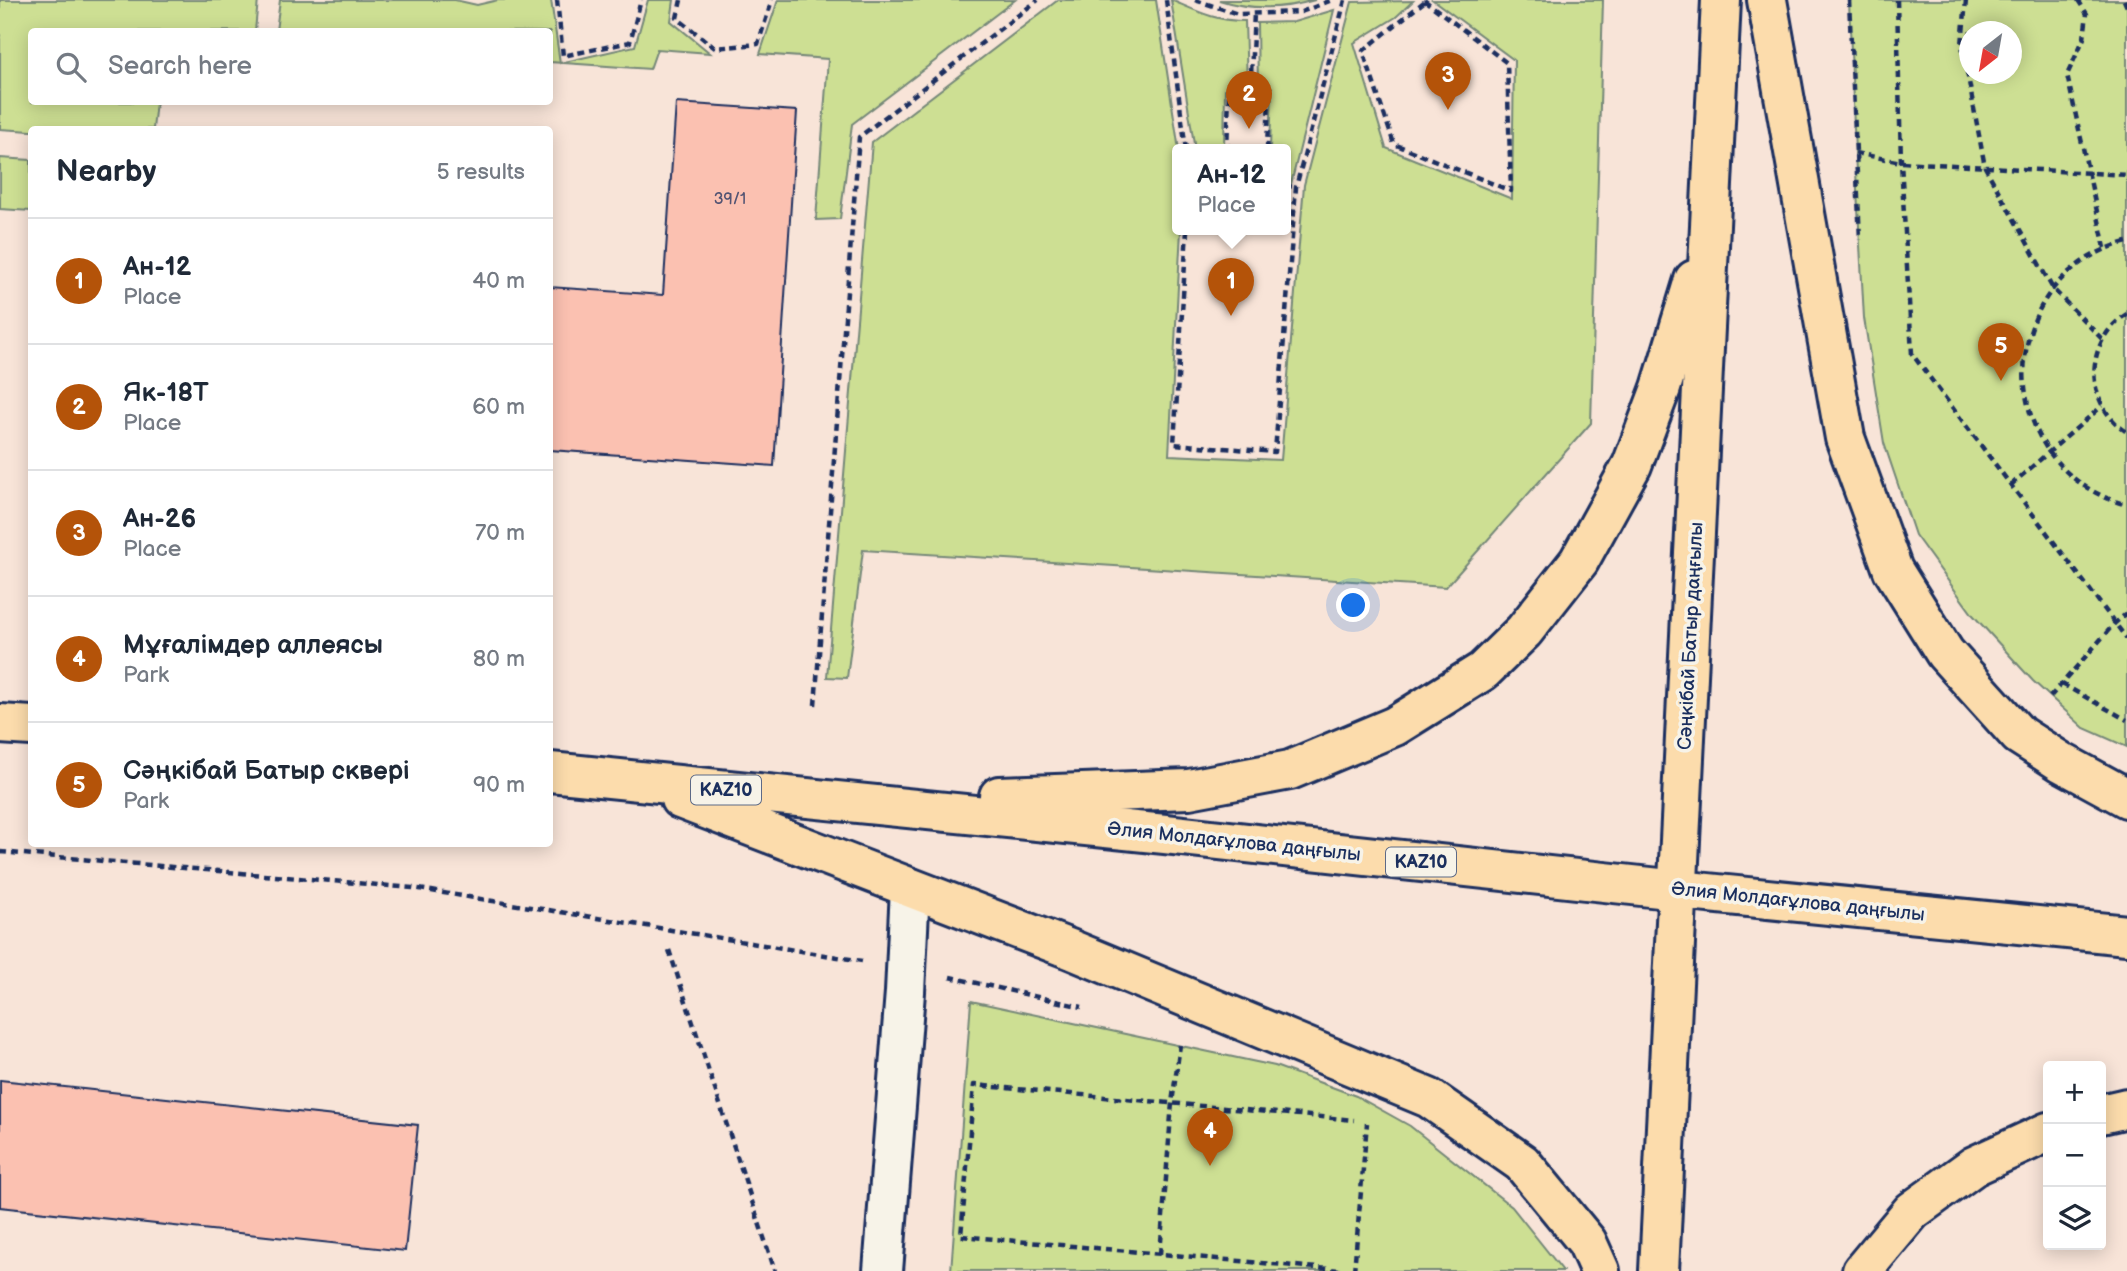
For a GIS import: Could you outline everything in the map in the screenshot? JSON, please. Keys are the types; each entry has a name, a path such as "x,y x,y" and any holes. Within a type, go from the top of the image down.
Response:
{"main road":[{"name":"Сәңкібай Батыр даңғылы","path":"1658,1271 1721,0"},
{"path":"1767,0 1845,438 1893,570 1945,653 2019,735 2061,762 2127,798"},
{"path":"819,800 1060,795 1189,789 1265,775 1290,770 1395,726 1483,671 1524,632 1579,561 1632,465 1661,388 1711,224"},
{"path":"0,724 28,726"},
{"name":"Әлия Молдағұлова даңғылы","path":"553,772 2127,935"},
{"path":"632,781 1070,949 1429,1098 1522,1163 1587,1242 1600,1271"},
{"path":"2106,1113 2127,1108"},
{"path":"1862,1271 1912,1210 1974,1166 2043,1134"}],"lane":[{"path":"883,1271 910,888"}],"path":[{"path":"557,0 563,56 630,42 641,0"},
{"path":"681,0 677,18 715,48 758,44 772,0"},
{"path":"816,705 859,137 1038,0"},
{"path":"1166,0 1185,144"},
{"path":"1195,0 1238,13 1301,12 1332,0"},
{"path":"1188,235 1174,444 1275,452 1296,187 1345,0"},
{"path":"1425,0 1507,63 1511,191 1394,144 1363,51 1425,0"},
{"path":"1849,0 1860,250"},
{"path":"1897,0 1901,162 1913,354 2127,639"},
{"path":"1966,0 1962,45 1985,167 2053,289 2102,340"},
{"path":"2078,0 2087,14 2084,38 2067,75 2105,248"},
{"path":"2124,0 2127,6"},
{"path":"1250,95 1254,13"},
{"path":"1227,144 1229,94 1269,95 1267,144"},
{"path":"1855,153 1901,162 2127,175"},
{"path":"1291,187 1296,187"},
{"path":"2127,242 2105,248 2067,272 2040,307 2025,350 2025,395 2039,437 2066,473 2103,499 2127,505"},
{"path":"2127,314 2116,321 2102,340 2094,361 2094,384 2102,406 2115,424 2127,432"},
{"path":"2011,485 2102,406"},
{"path":"2050,697 2127,613"},
{"path":"2062,684 2127,720"},
{"path":"2042,689 2059,705"},
{"path":"0,852 413,888 906,968 1083,1007"},
{"path":"669,950 775,1271"},
{"path":"1160,1254 1172,1103 1180,1045"},
{"path":"974,1085 1367,1121 1352,1271 1160,1254 961,1236 974,1085"}],"green space":[{"path":"0,0 258,0 255,28 28,28 28,105 156,105 153,126 28,126 28,131 0,129"},
{"path":"280,0 455,0 477,5 498,0 551,0 560,63 553,62 553,28 276,28"},
{"path":"648,0 674,0 671,21 710,53 657,49 650,69 561,63 635,46"},
{"path":"778,0 1015,0 852,124 840,219 816,220 828,59 760,54"},
{"path":"1058,0 1156,0 1178,144 1172,144 1172,235 1181,235 1169,455 1281,460 1304,185 1352,2 1413,1 1396,17 1354,43 1386,148 1512,199 1514,60 1433,0 1603,0 1591,423 1446,587 863,550 847,678 827,677 872,142"},
{"path":"1171,0 1215,17 1245,21 1247,86 1225,89 1224,144 1194,144"},
{"path":"1219,0 1315,0 1267,7"},
{"path":"1849,0 2127,0 2127,747 2084,728 2033,681 1973,615 1915,535 1884,443 1864,318"},
{"path":"1334,10 1291,184 1291,144 1270,144 1272,88 1258,88 1257,23 1294,22"},
{"path":"0,158 28,160 28,211 0,209"},
{"path":"971,1001 1275,1066 1356,1096 1410,1126 1512,1207 1563,1271 951,1271"}],"building":[{"path":"676,103 797,111 774,466 553,450 553,287 663,295"},
{"path":"0,1080 418,1125 405,1251 0,1207"}],"place":[{"name":"Ан-26","path":"1448,110"},
{"name":"Як-18Т","path":"1249,129"},
{"name":"Ан-12","path":"1231,316"},
{"name":"Сәңкібай Батыр сквері","path":"2001,381"},
{"name":"Мұғалімдер аллеясы","path":"1210,1166"}]}
